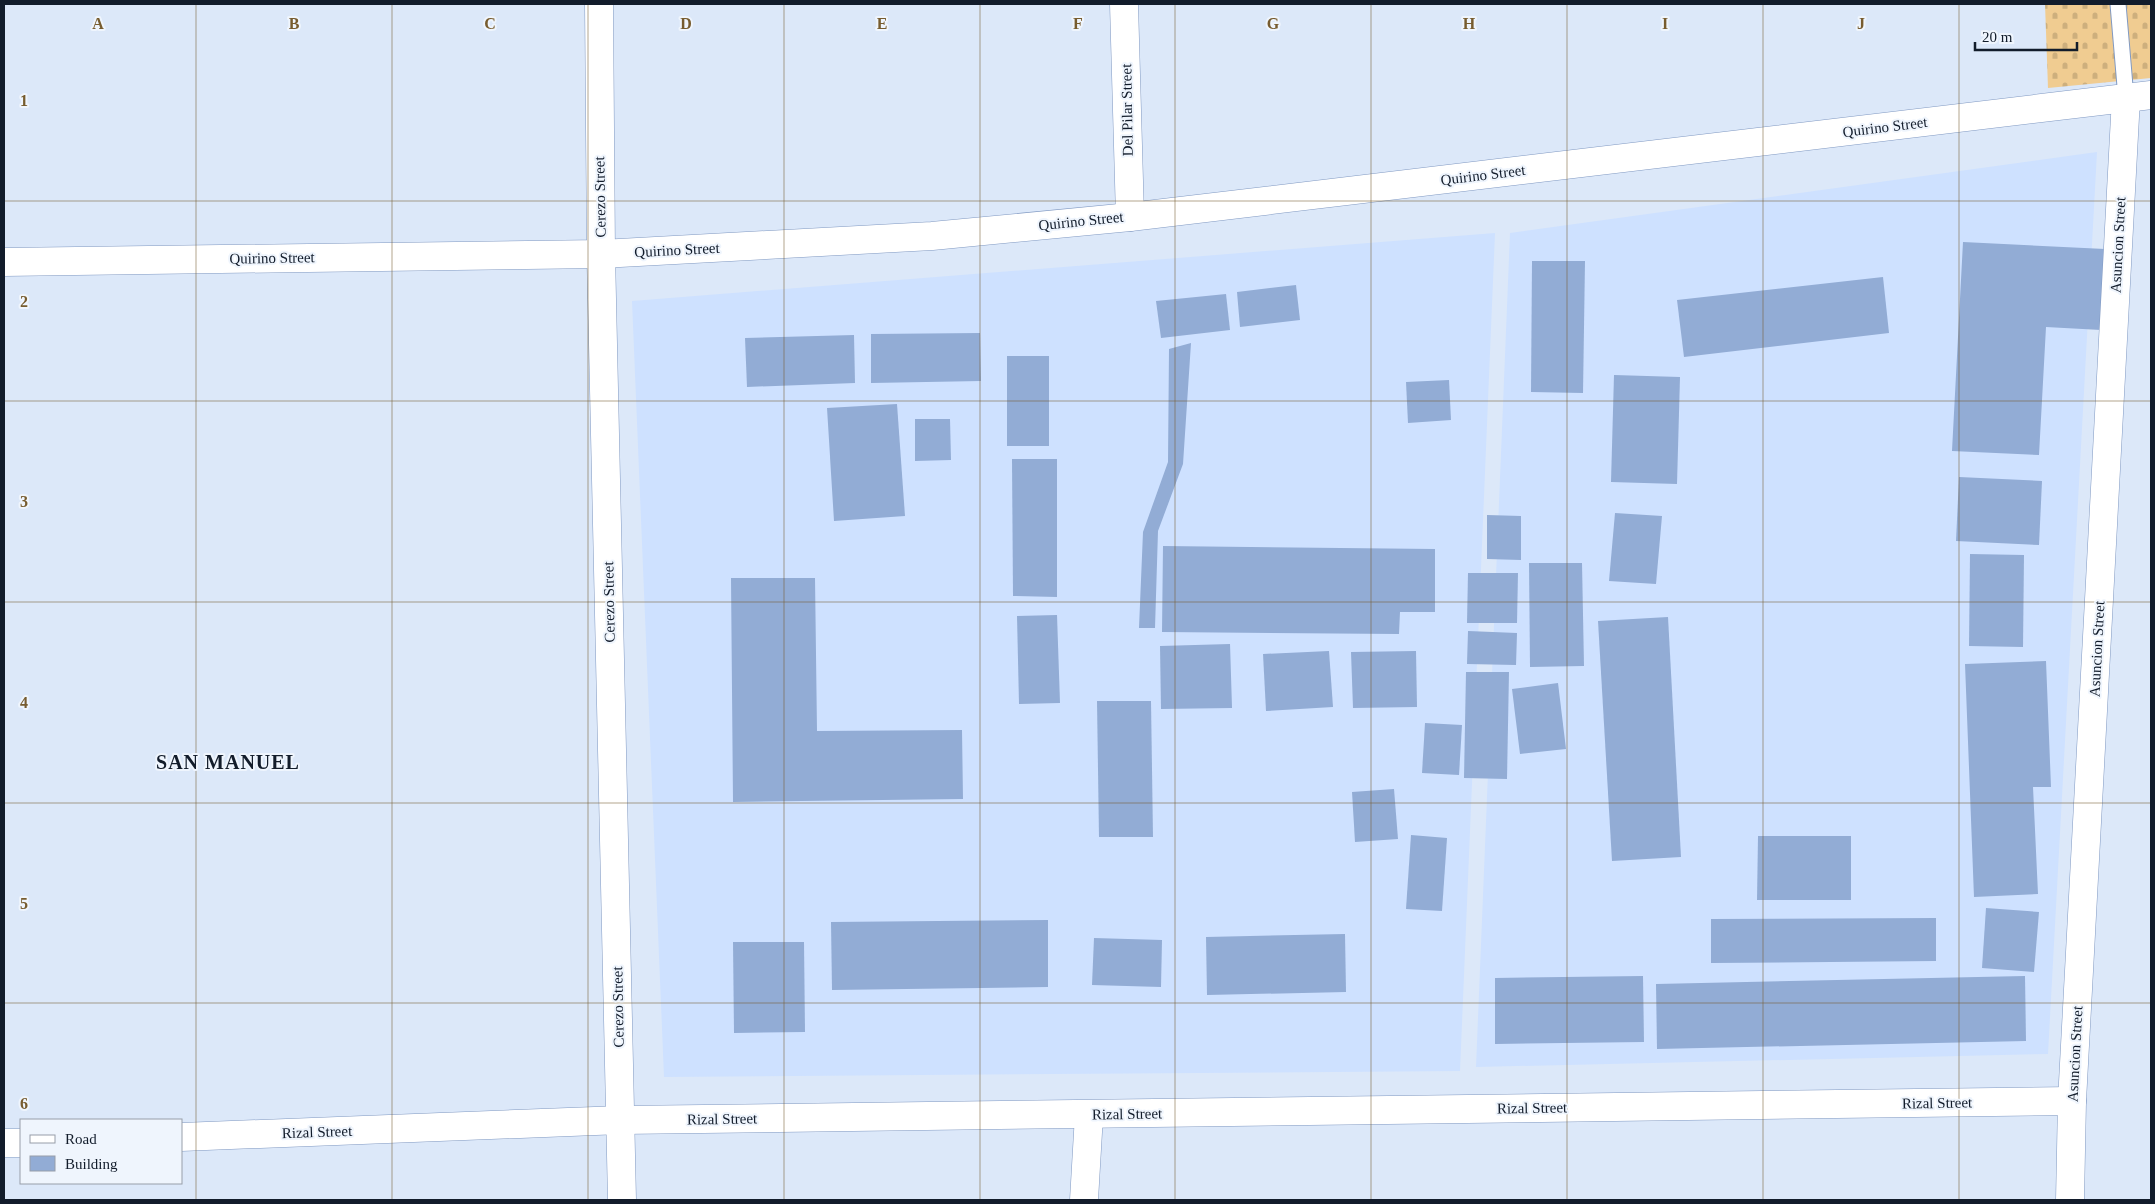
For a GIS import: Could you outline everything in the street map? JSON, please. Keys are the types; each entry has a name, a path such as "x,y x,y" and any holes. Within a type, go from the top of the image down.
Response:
{"street":[{"name":"Cerezo Street","path":"598,4 601,254 622,1200"},
{"name":"Del Pilar Street","path":"1124,4 1130,217"},
{"name":"Quirino Street","path":"4,262 601,254 932,236 1130,217 2139,96"},
{"name":"Asuncion Street","path":"2070,1200 2072,1101 2139,96"},
{"name":"Rizal Street","path":"182,1137 621,1120 2072,1101"},
{"path":"1084,1200 1089,1115"},
{"path":"4,1143 20,1142"}],"lane":[{"path":"2118,4 2139,96"}],"shaded area":[{"path":"2097,152 2048,1054 1476,1067 1510,233"},
{"path":"1495,233 1460,1071 664,1077 632,301"}],"green space":[{"path":"2045,4 2151,4 2151,78 2048,88"}],"building":[{"path":"1963,242 2105,249 2101,330 2046,327 2039,455 1952,451"},
{"path":"1532,261 1585,261 1583,393 1531,392"},
{"path":"1883,277 1889,333 1684,357 1677,300"},
{"path":"1296,285 1300,320 1240,327 1237,292"},
{"path":"1226,294 1230,330 1161,338 1156,301"},
{"path":"980,333 981,381 871,383 871,334"},
{"path":"854,335 855,383 747,387 745,338"},
{"path":"1191,343 1183,464 1158,531 1155,628 1139,628 1143,532 1168,462 1169,349"},
{"path":"1007,356 1049,356 1049,446 1007,446"},
{"path":"1614,375 1680,377 1677,484 1611,482"},
{"path":"1449,380 1451,420 1408,423 1406,382"},
{"path":"897,404 905,516 834,521 827,408"},
{"path":"915,419 950,419 951,460 915,461"},
{"path":"1012,459 1057,459 1057,597 1013,596"},
{"path":"1959,477 2042,481 2039,545 1956,541"},
{"path":"1615,513 1662,516 1656,584 1609,581"},
{"path":"1487,515 1521,516 1521,560 1487,559"},
{"path":"1163,546 1435,549 1435,612 1400,612 1399,634 1162,632"},
{"path":"1970,554 2024,555 2023,647 1969,646"},
{"path":"1529,563 1582,563 1584,666 1530,667"},
{"path":"1468,573 1518,573 1517,623 1467,623"},
{"path":"731,578 815,578 817,731 962,730 963,799 733,802"},
{"path":"1057,615 1060,703 1019,704 1017,616"},
{"path":"1668,617 1681,857 1612,861 1598,621"},
{"path":"1468,631 1517,633 1516,665 1467,664"},
{"path":"1230,644 1232,708 1161,709 1160,646"},
{"path":"1329,651 1333,707 1266,711 1263,654"},
{"path":"1416,651 1417,707 1353,708 1351,652"},
{"path":"2046,661 2051,787 2033,787 2038,894 1974,897 1965,664"},
{"path":"1466,672 1509,672 1507,779 1464,778"},
{"path":"1558,683 1566,749 1520,754 1512,689"},
{"path":"1097,701 1151,701 1153,837 1099,837"},
{"path":"1425,723 1462,725 1459,775 1422,773"},
{"path":"1394,789 1398,839 1355,842 1352,792"},
{"path":"1411,835 1447,838 1442,911 1406,909"},
{"path":"1758,836 1851,836 1851,900 1757,900"},
{"path":"1986,908 2039,912 2034,972 1982,968"},
{"path":"1936,918 1936,961 1711,963 1711,919"},
{"path":"1048,920 1048,987 832,990 831,922"},
{"path":"1345,934 1346,992 1207,995 1206,937"},
{"path":"1094,938 1162,940 1161,987 1092,985"},
{"path":"733,942 804,942 805,1032 734,1033"},
{"path":"1643,976 1644,1042 1495,1044 1495,978"},
{"path":"2025,976 2026,1041 1657,1049 1656,984"}],"district":[{"name":"SAN MANUEL","path":"228,762"}]}
